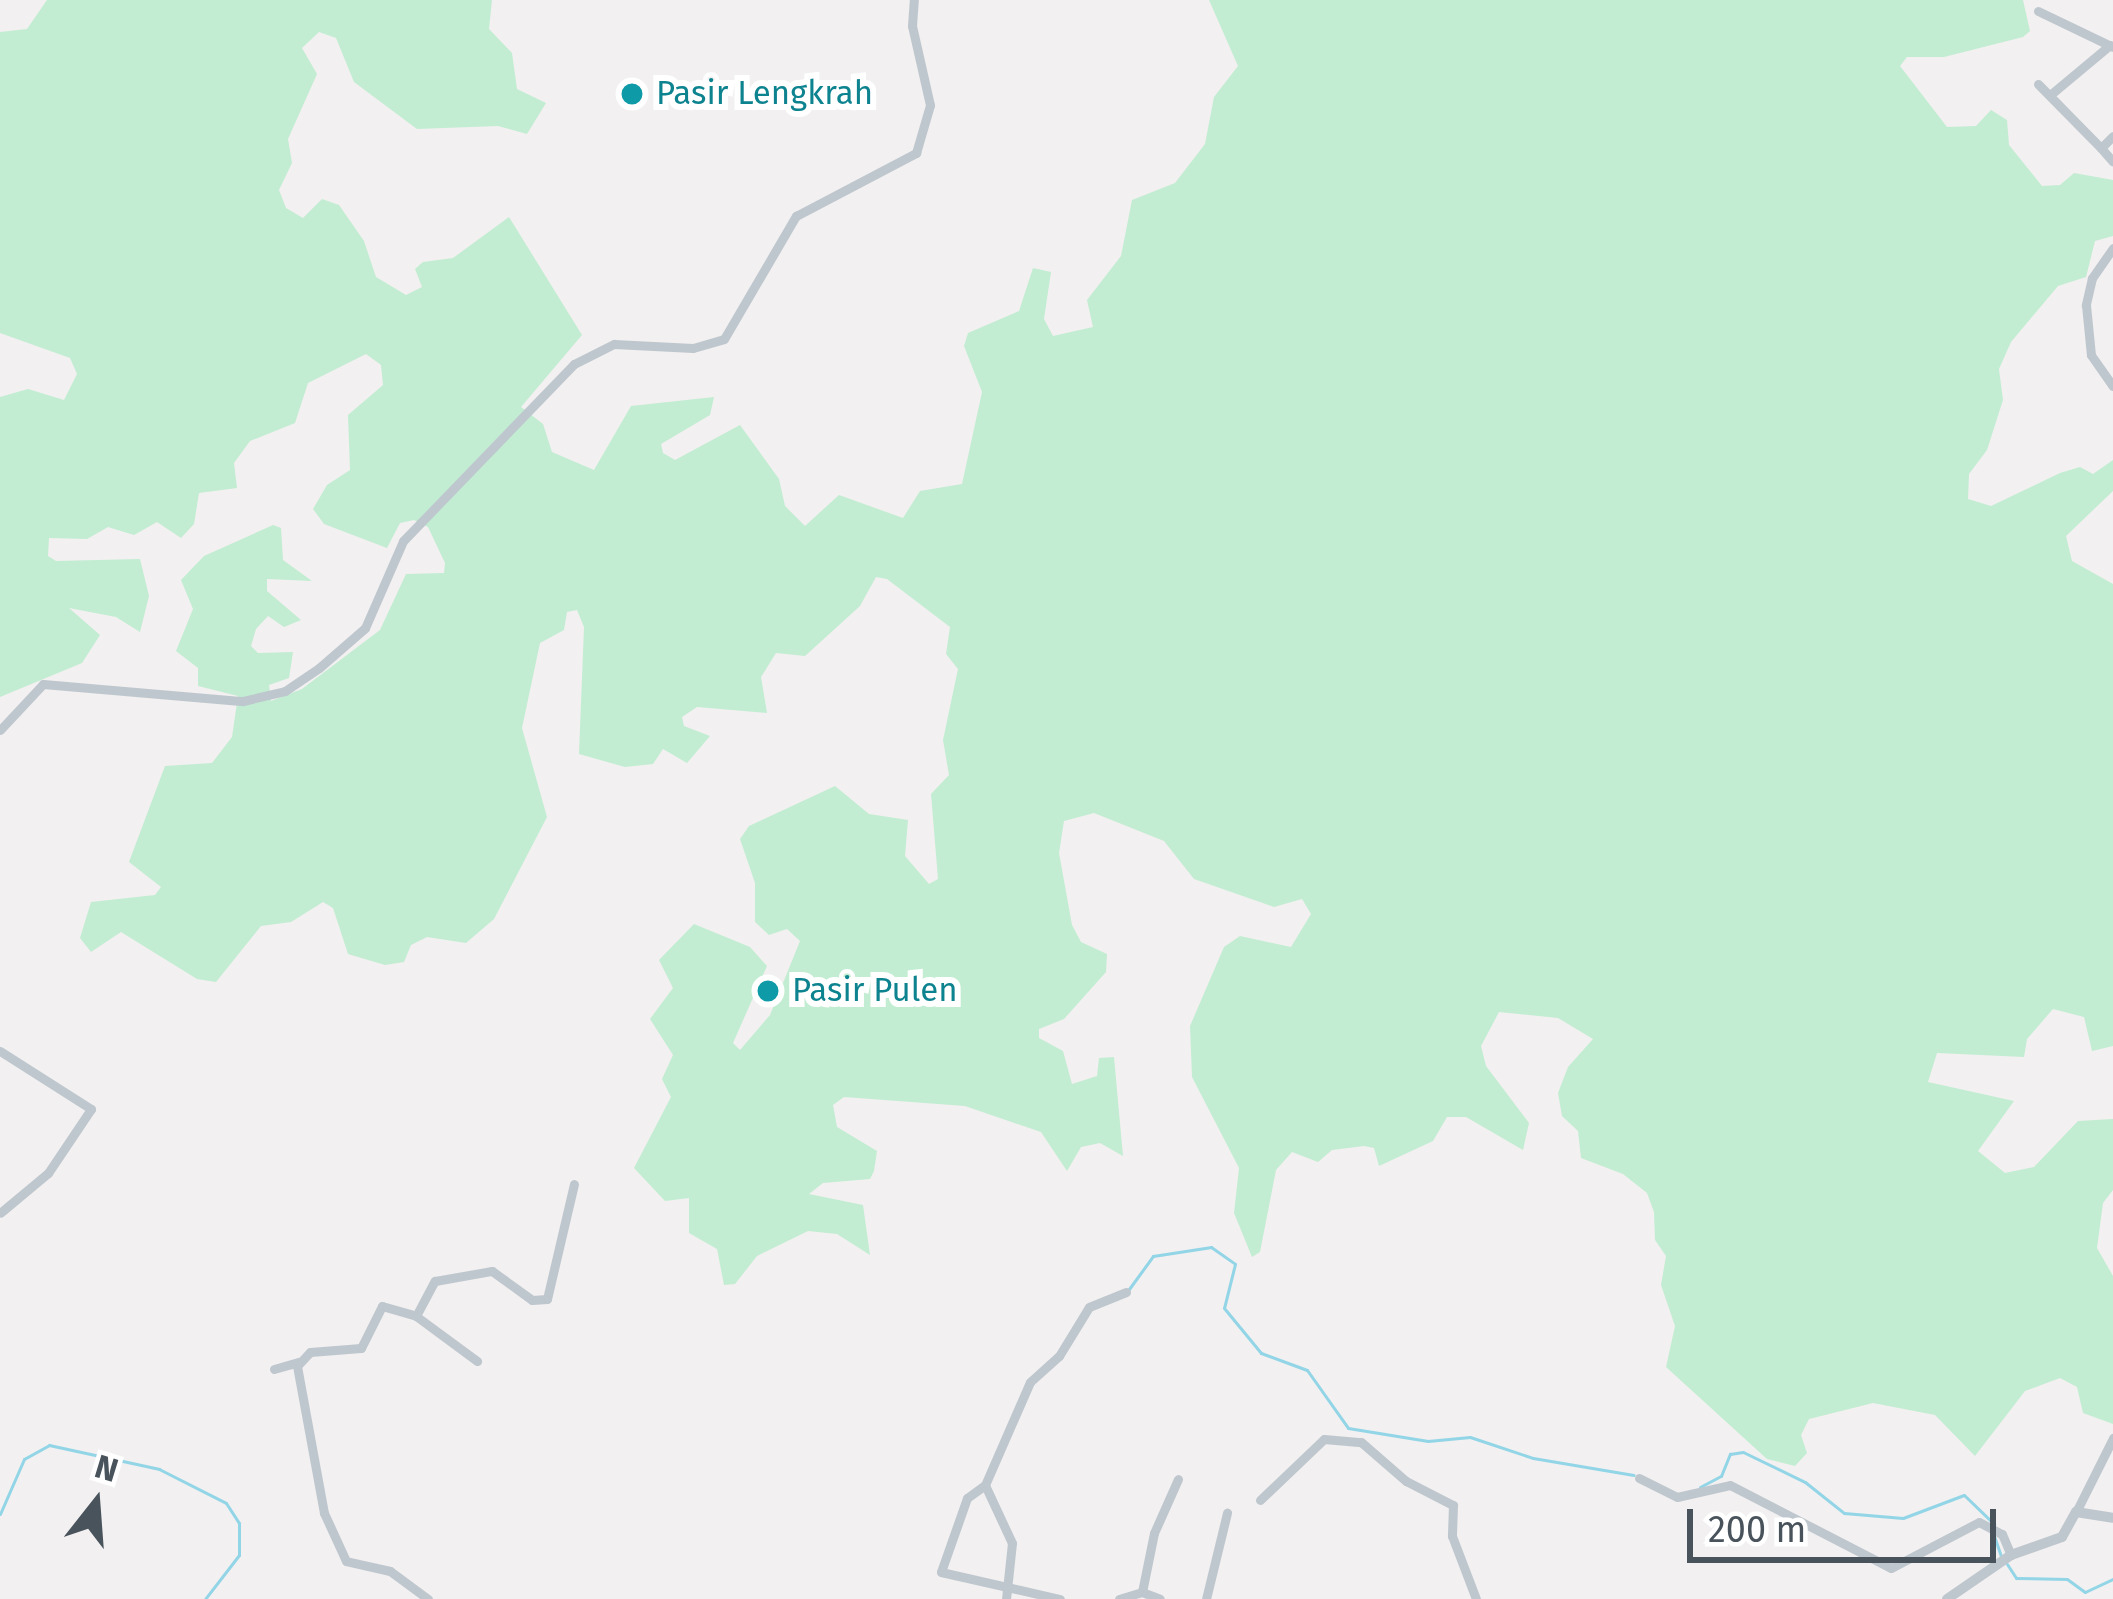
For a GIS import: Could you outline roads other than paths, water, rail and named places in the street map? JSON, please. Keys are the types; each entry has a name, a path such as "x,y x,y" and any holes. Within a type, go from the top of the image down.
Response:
{"street":[{"path":"0,730 44,684 243,701 285,691 319,668 365,628 403,541 574,364 614,344 693,348 724,339 796,216 916,153 930,105 912,26 914,0"},
{"path":"2038,10 2111,46 2050,94"},
{"path":"2038,84 2113,162"},
{"path":"2102,148 2113,136"},
{"path":"2113,248 2092,278 2086,305 2091,355 2113,386"},
{"path":"0,1052 91,1109 49,1173 0,1213"},
{"path":"416,1316 435,1281 492,1271 530,1300 545,1300 564,1249 560,1222 574,1184"},
{"path":"1060,1599 939,1569 968,1498 986,1485 1030,1382 1060,1356 1089,1307 1126,1292"},
{"path":"274,1369 299,1362 310,1352 362,1347 382,1306 416,1316 477,1360"},
{"path":"299,1362 319,1495 346,1561 390,1571 428,1599"},
{"path":"1947,1599 2011,1555 2062,1537 2113,1438"},
{"path":"1260,1500 1324,1439 1361,1442 1414,1486 1453,1505 1452,1536 1476,1599"},
{"path":"1639,1478 1677,1497 1715,1485 1737,1488 1891,1568 1979,1522 2002,1534 2011,1555"},
{"path":"1142,1592 1154,1533 1178,1479"},
{"path":"986,1485 1012,1543 1011,1588 1006,1599"},
{"path":"2076,1512 2113,1518"},
{"path":"1206,1599 1227,1513"},
{"path":"1119,1599 1142,1592 1160,1599"}],"waterway":[{"path":"1129,1289 1153,1256 1211,1247 1235,1264 1224,1308 1261,1353 1307,1370 1348,1428 1428,1441 1470,1437 1533,1458 1634,1475"},
{"path":"0,1514 24,1459 49,1445 159,1469 226,1503 239,1523 239,1555 205,1599"},
{"path":"1700,1487 1721,1476 1730,1454 1743,1452 1805,1482 1844,1513 1903,1518 1964,1495 1994,1524"},
{"path":"1993,1533 2001,1556"},
{"path":"2007,1564 2016,1578 2067,1579 2085,1592 2113,1579"}],"place":[{"name":"Pasir Lengkrah","path":"632,94"},
{"name":"Pasir Pulen","path":"768,991"}]}
